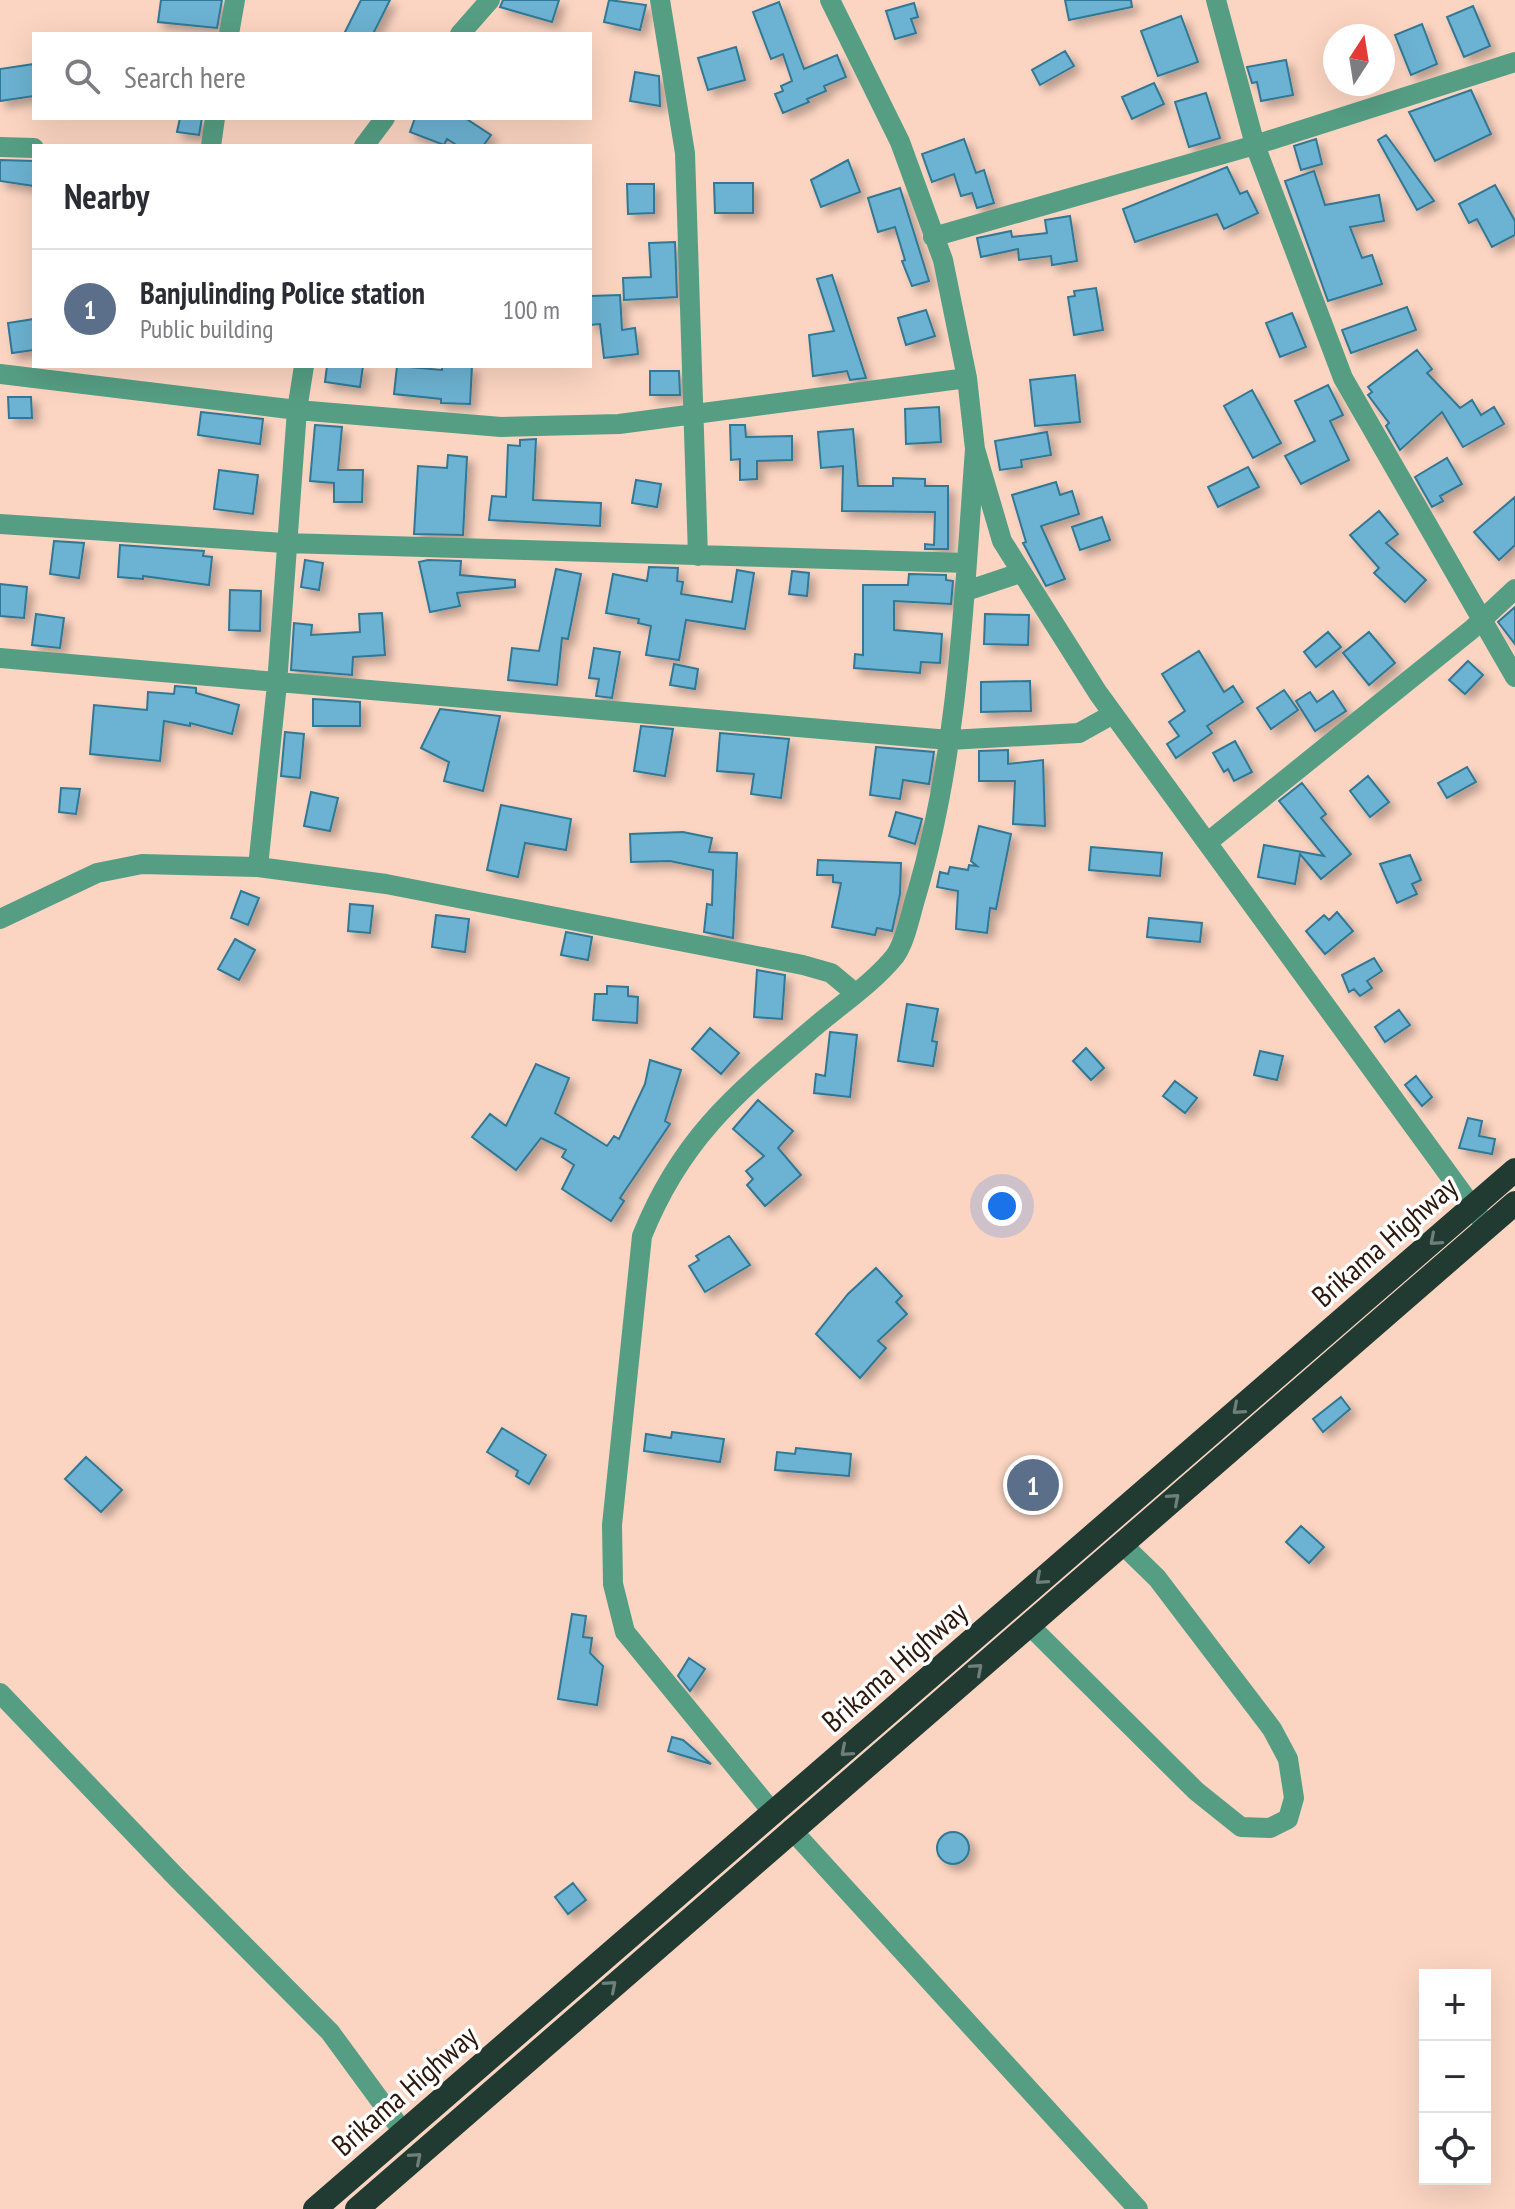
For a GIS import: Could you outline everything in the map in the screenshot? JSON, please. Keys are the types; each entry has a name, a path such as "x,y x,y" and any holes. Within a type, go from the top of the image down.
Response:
{"highway":[{"name":"Brikama Highway","path":"928,1694 1028,1624 1224,1456 1479,1218 1515,1170"},
{"name":"Brikama Highway","path":"357,2209 782,1821 928,1694 1206,1437 1479,1218 1515,1203"},
{"path":"1206,1437 1224,1456"},
{"name":"Brikama Highway","path":"315,2209 782,1821"}],"street":[{"path":"229,32 235,0"},
{"path":"462,32 490,0"},
{"path":"660,0 685,153 691,415 698,556"},
{"path":"830,0 900,142 943,260 967,378 975,449 1002,541 1113,714 1479,1218"},
{"path":"1216,0 1255,145 1343,378 1515,677"},
{"path":"933,237 1255,145 1515,62"},
{"path":"211,144 215,120"},
{"path":"366,144 384,120"},
{"path":"0,147 32,148"},
{"path":"258,867 277,684 297,410 304,368"},
{"path":"0,374 297,410 501,427 619,424 967,378"},
{"path":"975,449 966,591 949,740 933,837 896,954 753,1079 694,1139 660,1191 642,1236 612,1525 613,1584 625,1632 782,1821 1138,2209"},
{"path":"0,524 285,543 967,563"},
{"path":"966,591 1020,573"},
{"path":"1208,842 1482,620 1515,589"},
{"path":"0,658 949,740 1079,733 1113,714"},
{"path":"0,919 97,873 142,864 258,867 386,884 803,965 831,973 855,993"},
{"path":"1028,1624 1196,1791 1241,1827 1270,1828 1288,1819 1294,1798 1288,1759 1272,1729 1157,1578 1122,1544"},
{"path":"0,1693 330,2032 404,2133"}],"building":[{"path":"161,0 222,0 217,28 158,22"},
{"path":"361,0 390,0 374,32 345,32"},
{"path":"503,0 559,0 552,22 500,7"},
{"path":"609,0 646,5 640,30 604,22"},
{"path":"1065,0 1131,0 1132,7 1069,20"},
{"path":"779,2 804,69 837,55 846,77 824,86 826,91 807,99 809,102 783,113 775,94 783,91 781,86 792,81 783,54 771,59 753,12"},
{"path":"914,3 918,17 911,19 916,33 895,39 886,11"},
{"path":"1473,6 1490,46 1464,57 1447,17"},
{"path":"1181,16 1198,62 1158,76 1141,31"},
{"path":"1422,24 1437,64 1411,75 1395,35"},
{"path":"736,47 745,80 708,90 698,58"},
{"path":"1065,51 1074,66 1040,85 1032,70"},
{"path":"1286,60 1293,95 1261,101 1257,82 1252,83 1247,67"},
{"path":"32,64 32,96 0,101 0,69"},
{"path":"635,72 659,76 660,106 630,101"},
{"path":"1154,83 1164,104 1132,119 1122,97"},
{"path":"1471,90 1491,134 1435,161 1409,112"},
{"path":"1206,93 1220,138 1189,147 1175,102"},
{"path":"180,120 202,120 199,135 177,132"},
{"path":"414,120 468,120 491,135 484,144 455,144 447,139 441,144 410,132"},
{"path":"1386,135 1434,201 1417,210 1378,140"},
{"path":"964,139 976,173 984,170 994,203 977,208 972,193 961,196 954,174 932,182 922,154"},
{"path":"1316,139 1322,164 1301,170 1294,146"},
{"path":"0,160 32,161 32,186 0,181"},
{"path":"848,160 860,192 821,207 811,180"},
{"path":"1227,167 1240,194 1247,191 1258,213 1224,229 1217,214 1135,242 1123,209"},
{"path":"1314,171 1325,205 1379,195 1384,221 1350,227 1362,258 1372,255 1382,284 1328,301 1285,181"},
{"path":"714,183 753,183 753,213 715,213"},
{"path":"627,184 654,184 654,213 628,214"},
{"path":"1495,185 1515,221 1515,235 1492,247 1477,219 1469,223 1459,204"},
{"path":"900,188 929,281 912,286 902,261 905,260 895,227 878,232 868,198"},
{"path":"1070,216 1077,261 1052,265 1051,256 1019,260 1018,249 981,257 977,238 1011,231 1012,237 1047,233 1045,220"},
{"path":"675,242 677,297 624,300 623,278 651,277 649,243"},
{"path":"832,275 866,378 850,380 847,371 813,376 809,335 834,331 817,279"},
{"path":"1096,288 1103,330 1074,335 1068,297 1075,296 1074,291"},
{"path":"620,295 622,330 635,328 638,354 604,358 600,324 592,325 592,296"},
{"path":"1407,307 1416,330 1351,353 1342,330"},
{"path":"926,310 935,336 906,345 898,318"},
{"path":"1292,313 1306,347 1280,357 1266,323"},
{"path":"32,319 32,350 12,353 8,323"},
{"path":"1417,350 1432,369 1427,373 1460,408 1472,400 1481,415 1494,407 1504,424 1463,447 1442,412 1400,450 1386,426 1389,423 1368,395 1372,392 1368,387"},
{"path":"327,368 363,368 360,387 325,382"},
{"path":"397,368 472,368 470,404 441,403 441,399 394,394"},
{"path":"650,371 679,371 680,395 650,395"},
{"path":"1075,375 1080,422 1035,426 1030,380"},
{"path":"1328,385 1343,415 1330,421 1349,460 1301,484 1285,456 1315,441 1295,401"},
{"path":"1252,390 1281,443 1253,458 1224,406"},
{"path":"8,397 31,397 32,418 9,418"},
{"path":"939,407 941,442 906,444 905,409"},
{"path":"201,412 263,419 260,444 198,435"},
{"path":"315,425 342,427 338,470 363,470 362,502 334,502 334,483 310,481"},
{"path":"730,425 745,425 746,437 792,436 792,460 757,461 757,479 740,480 740,459 731,460"},
{"path":"853,429 858,486 893,486 893,478 925,479 925,486 948,486 948,549 925,549 925,544 934,545 935,512 842,511 843,466 821,468 818,432"},
{"path":"1047,432 1051,455 1021,460 1022,467 1000,470 995,441"},
{"path":"536,439 533,500 601,503 600,526 489,520 492,496 506,497 508,445 520,446 520,440"},
{"path":"448,455 467,457 463,535 414,534 418,466 447,468"},
{"path":"1447,458 1462,484 1440,496 1443,501 1432,507 1415,477"},
{"path":"1248,467 1259,487 1218,507 1208,487"},
{"path":"219,470 258,475 253,514 214,509"},
{"path":"636,480 661,484 657,507 632,503"},
{"path":"1056,482 1060,495 1072,491 1079,514 1041,526 1065,579 1046,586 1023,543 1026,542 1012,495"},
{"path":"1515,497 1515,545 1499,560 1474,532"},
{"path":"1379,511 1398,534 1386,543 1426,580 1405,602 1374,573 1379,568 1350,535"},
{"path":"1102,517 1110,540 1080,550 1072,527"},
{"path":"54,541 84,543 79,578 50,574"},
{"path":"120,545 204,551 203,556 212,557 209,585 143,576 143,579 118,577"},
{"path":"305,560 323,563 319,590 301,587"},
{"path":"461,561 460,575 515,580 515,587 457,593 460,606 430,612 419,562"},
{"path":"649,567 678,568 677,581 683,582 681,594 732,602 737,570 754,573 745,629 686,620 679,660 646,655 651,626 638,623 639,619 606,613 613,574 647,581"},
{"path":"556,569 581,574 568,639 562,638 557,685 508,680 512,648 539,651"},
{"path":"792,571 809,573 807,596 789,594"},
{"path":"909,574 946,575 946,580 953,581 951,604 894,601 894,630 942,634 940,663 921,662 920,673 854,668 855,654 863,655 863,585 908,585"},
{"path":"0,584 27,587 24,618 0,616"},
{"path":"230,590 261,591 260,631 229,630"},
{"path":"1515,607 1515,644 1498,622"},
{"path":"382,613 385,655 353,657 352,675 291,670 294,623 312,625 311,635 360,632 359,614"},
{"path":"36,614 64,618 60,648 32,645"},
{"path":"985,614 1029,615 1028,645 984,644"},
{"path":"1328,632 1341,647 1316,667 1304,652"},
{"path":"1369,632 1395,663 1369,685 1343,653"},
{"path":"594,648 620,652 612,698 596,696 599,679 589,678"},
{"path":"1199,651 1224,692 1233,686 1243,702 1207,726 1212,733 1176,758 1167,744 1179,736 1169,722 1185,711 1162,674"},
{"path":"1468,661 1483,675 1465,694 1449,680"},
{"path":"674,664 698,669 695,689 670,685"},
{"path":"1030,681 1031,711 981,712 981,682"},
{"path":"175,686 196,688 196,693 239,705 232,734 190,723 190,726 164,721 160,761 90,754 94,705 147,710 148,692 174,694"},
{"path":"1284,690 1298,710 1271,729 1257,708"},
{"path":"1333,691 1346,711 1315,731 1296,701 1310,692 1317,702"},
{"path":"313,699 360,702 360,726 313,726"},
{"path":"440,709 500,716 483,791 444,781 449,762 421,748"},
{"path":"641,726 673,729 665,776 634,771"},
{"path":"285,732 304,734 300,778 281,776"},
{"path":"720,733 789,739 781,798 751,794 754,774 717,771"},
{"path":"1235,741 1252,772 1234,781 1228,769 1224,772 1213,753"},
{"path":"876,747 934,752 929,784 903,780 900,799 870,795"},
{"path":"1008,750 1008,764 1043,760 1045,826 1013,824 1015,781 979,781 979,751"},
{"path":"1467,767 1476,782 1447,798 1438,783"},
{"path":"1368,776 1389,802 1370,817 1350,791"},
{"path":"1302,783 1326,814 1321,818 1351,854 1321,879 1300,854 1295,884 1258,877 1264,845 1324,856 1279,801"},
{"path":"61,788 80,789 76,814 59,812"},
{"path":"311,792 338,798 330,831 304,826"},
{"path":"501,805 571,819 566,850 525,843 518,877 487,870"},
{"path":"896,812 922,819 915,844 889,836"},
{"path":"979,826 1011,834 996,909 990,908 987,933 956,929 958,891 937,887 940,872 948,874 950,867 968,870 969,865 977,866 971,861"},
{"path":"683,832 712,838 709,852 737,853 733,938 704,932 707,904 712,905 713,870 670,861 631,862 630,834"},
{"path":"1091,847 1162,853 1160,876 1089,870"},
{"path":"1410,855 1421,880 1412,884 1417,894 1397,903 1380,864"},
{"path":"818,860 901,863 900,894 892,931 877,928 875,935 832,927 841,883 833,882 833,875 817,875"},
{"path":"241,891 259,898 248,925 231,918"},
{"path":"350,904 373,906 370,933 348,931"},
{"path":"1337,912 1353,931 1325,954 1306,931 1324,915 1329,920"},
{"path":"436,915 469,919 465,952 432,947"},
{"path":"1149,918 1202,923 1200,942 1147,937"},
{"path":"566,932 592,937 588,960 561,955"},
{"path":"235,939 255,950 239,980 218,969"},
{"path":"1374,958 1382,971 1367,981 1372,988 1360,996 1354,989 1349,992 1342,975"},
{"path":"757,970 785,975 782,1019 754,1017"},
{"path":"607,986 628,987 628,996 638,997 637,1023 593,1020 595,994 607,994"},
{"path":"907,1004 938,1009 932,1041 937,1042 933,1066 898,1061"},
{"path":"1399,1010 1410,1025 1385,1042 1375,1027"},
{"path":"710,1028 739,1053 721,1074 692,1049"},
{"path":"830,1032 857,1035 850,1097 814,1093 816,1074 825,1076"},
{"path":"1086,1048 1104,1068 1091,1080 1073,1061"},
{"path":"1260,1051 1283,1056 1277,1080 1254,1075"},
{"path":"650,1060 681,1070 665,1121 670,1124 620,1198 624,1201 611,1221 562,1189 574,1165 562,1157 566,1150 541,1138 516,1170 472,1137 490,1114 506,1126 536,1064 569,1078 555,1113 607,1146 614,1136 619,1139 645,1084"},
{"path":"1416,1076 1432,1097 1422,1106 1405,1085"},
{"path":"1175,1081 1197,1098 1185,1113 1163,1096"},
{"path":"758,1100 793,1131 778,1148 801,1175 765,1206 747,1185 753,1179 746,1171 764,1156 733,1129"},
{"path":"1468,1118 1482,1121 1479,1136 1495,1139 1492,1154 1459,1148"},
{"path":"729,1236 750,1265 705,1292 689,1266 699,1260 696,1256"},
{"path":"876,1268 902,1296 896,1302 907,1314 878,1341 886,1348 860,1378 816,1334 848,1294"},
{"path":"1341,1397 1350,1409 1323,1432 1313,1419"},
{"path":"502,1428 546,1455 529,1484 516,1476 518,1471 487,1452"},
{"path":"672,1432 724,1439 720,1462 644,1451 646,1434 671,1438"},
{"path":"796,1448 851,1454 849,1476 775,1470 777,1452 795,1454"},
{"path":"86,1457 122,1490 101,1512 65,1479"},
{"path":"1301,1526 1324,1547 1309,1563 1286,1542"},
{"path":"572,1614 586,1616 583,1637 592,1638 590,1653 603,1666 597,1705 558,1699"},
{"path":"689,1658 705,1669 690,1691 678,1676"},
{"path":"672,1737 683,1740 711,1764 668,1751"},
{"path":"953,1832 965,1836 969,1848 965,1860 953,1864 941,1860 937,1848 941,1836"},
{"path":"573,1883 586,1900 568,1914 555,1897"}],"place":[{"name":"Banjulinding Police station","path":"1033,1485"}]}
